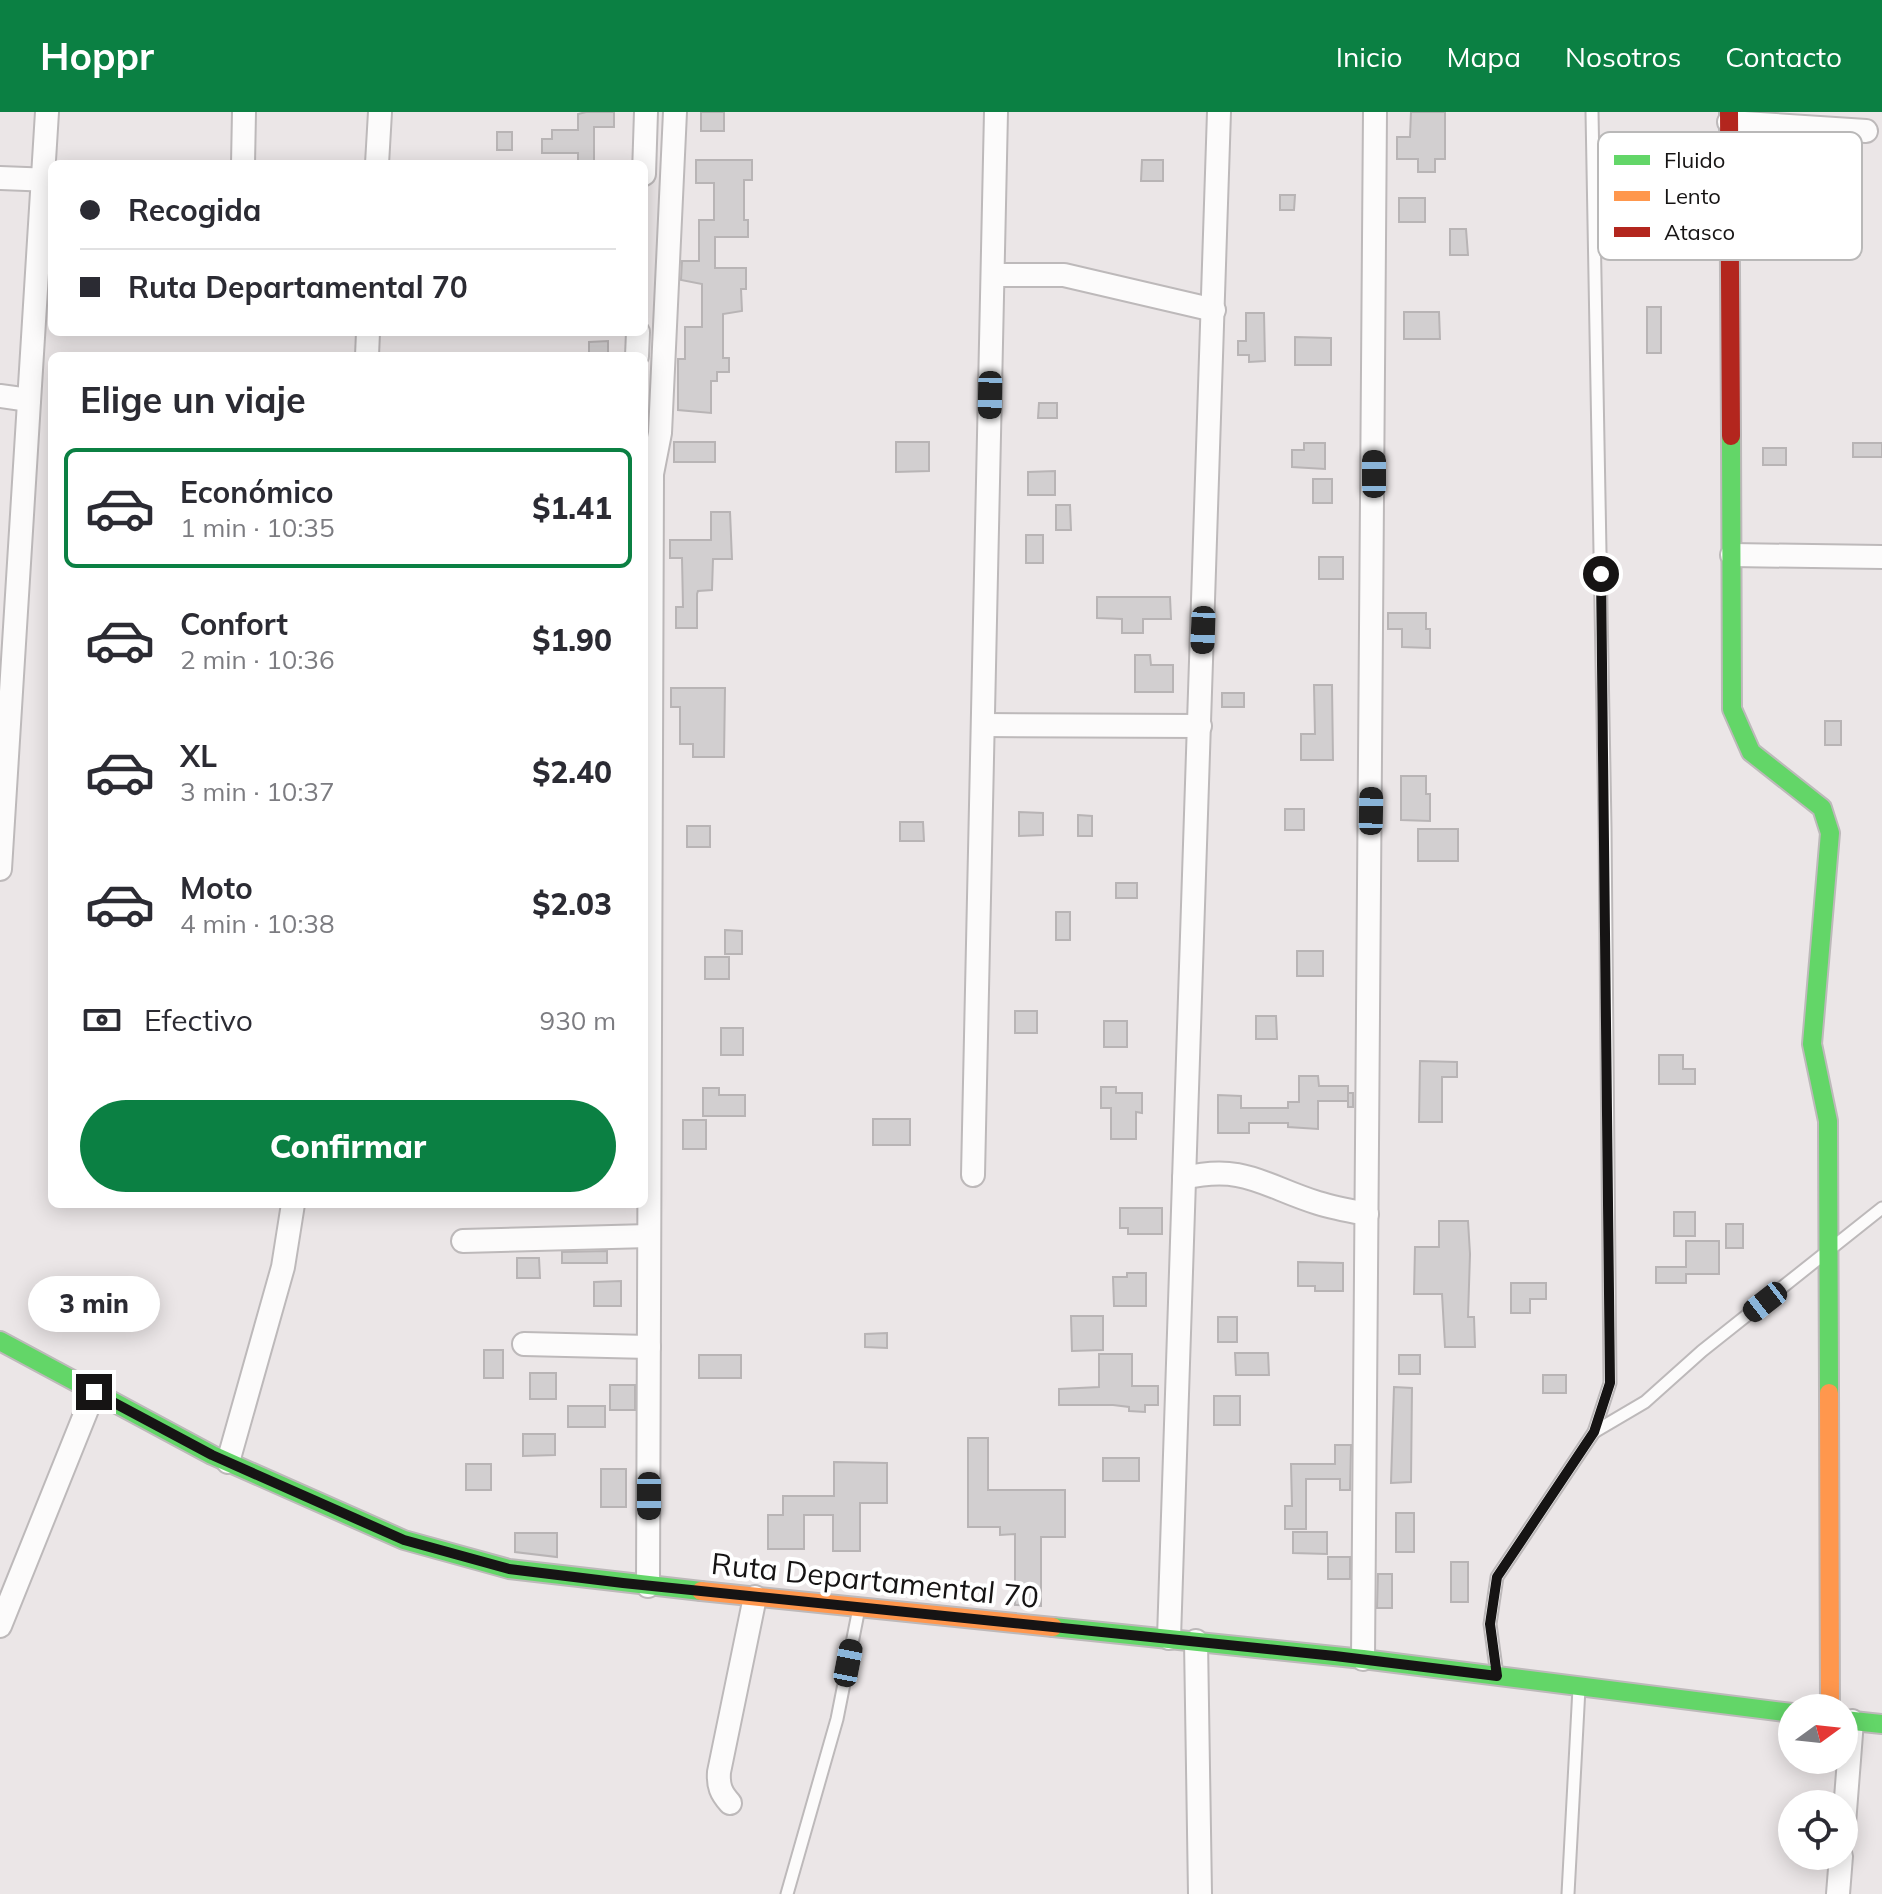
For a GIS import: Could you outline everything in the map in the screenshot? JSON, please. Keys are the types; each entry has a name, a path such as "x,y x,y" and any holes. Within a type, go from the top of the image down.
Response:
{"main road":[{"path":"1730,260 1732,709 1751,752 1822,808 1830,833 1812,1044 1828,1121 1830,1694"},
{"name":"Ruta Departamental 70","path":"0,1341 228,1462 404,1540 509,1569 1579,1683 1778,1711"},
{"path":"1858,1721 1882,1724"}],"street":[{"path":"0,869 9,590 29,400 47,179 47,112"},
{"path":"243,160 244,112"},
{"path":"377,160 380,112"},
{"path":"644,160 646,112"},
{"path":"648,698 649,484 660,433 675,112"},
{"path":"973,1175 996,112"},
{"path":"1169,1638 1219,112"},
{"path":"1363,1659 1375,112"},
{"path":"1729,117 1866,131"},
{"path":"0,178 47,179"},
{"path":"993,275 1064,275 1214,310"},
{"path":"0,396 29,400"},
{"path":"1732,555 1882,557"},
{"path":"983,725 1200,726"},
{"path":"1184,1178 1225,1172 1242,1174 1320,1204 1367,1214"},
{"path":"648,1177 648,1586"},
{"path":"228,1462 283,1267 292,1208"},
{"path":"463,1241 649,1236"},
{"path":"524,1344 649,1347"},
{"path":"0,1626 94,1392"},
{"path":"730,1803 718,1782 719,1772 755,1597"},
{"path":"1196,1641 1200,1894"},
{"path":"1838,1894 1840,1870"}],"lane":[{"path":"1497,1676 1490,1624 1497,1577 1594,1432 1610,1383 1605,827 1592,112"},
{"path":"1594,1432 1645,1402 1702,1351 1882,1208"},
{"path":"787,1894 837,1719 859,1607"},
{"path":"1568,1894 1579,1683"}],"building":[{"path":"614,112 614,127 594,127 594,160 578,160 578,153 542,153 542,139 552,139 552,130 578,130 578,114"},
{"path":"701,112 724,112 724,131 701,131"},
{"path":"1411,112 1445,112 1445,159 1435,159 1435,172 1418,172 1418,159 1397,159 1397,137 1410,137"},
{"path":"497,132 512,132 512,150 497,150"},
{"path":"696,160 752,160 752,180 744,180 744,220 748,220 748,237 715,237 715,268 746,268 746,289 741,289 742,311 723,314 723,358 729,358 729,372 717,372 717,381 711,381 711,413 678,410 678,359 685,359 685,327 702,327 702,284 681,280 682,261 699,261 699,220 714,220 714,183 696,183"},
{"path":"1142,160 1163,160 1163,181 1141,181"},
{"path":"1280,195 1295,195 1294,210 1280,210"},
{"path":"1399,198 1425,198 1425,222 1399,222"},
{"path":"1450,229 1466,229 1468,255 1450,255"},
{"path":"1647,307 1661,307 1661,353 1647,353"},
{"path":"1404,312 1439,312 1440,339 1404,339"},
{"path":"1246,313 1264,313 1265,361 1249,362 1249,355 1238,355 1238,341 1246,341"},
{"path":"1295,337 1331,338 1331,365 1295,365"},
{"path":"608,341 608,352 589,352 589,342"},
{"path":"1039,403 1057,403 1057,418 1038,418"},
{"path":"674,442 715,442 715,462 674,462"},
{"path":"896,442 929,442 929,471 896,472"},
{"path":"1304,443 1325,443 1325,469 1292,467 1292,450 1304,450"},
{"path":"1853,443 1882,443 1882,457 1853,457"},
{"path":"1763,448 1786,448 1786,465 1763,465"},
{"path":"1055,471 1055,495 1028,495 1028,472"},
{"path":"1313,479 1332,479 1332,503 1313,503"},
{"path":"1056,505 1070,505 1071,530 1056,530"},
{"path":"711,512 730,512 732,559 713,559 712,590 698,591 697,594 697,628 676,628 676,607 683,607 682,558 670,558 670,540 711,540"},
{"path":"1026,535 1043,535 1043,563 1026,563"},
{"path":"1319,557 1343,557 1343,579 1319,579"},
{"path":"1097,597 1170,597 1171,619 1143,619 1143,633 1122,633 1122,619 1097,618"},
{"path":"1388,613 1426,613 1430,648 1402,647 1402,629 1388,629"},
{"path":"1135,655 1150,655 1151,665 1173,665 1173,692 1135,692"},
{"path":"1314,685 1332,685 1333,760 1301,760 1301,734 1315,734"},
{"path":"671,688 725,688 724,757 693,757 693,744 680,744 680,707 671,707"},
{"path":"1222,693 1244,693 1244,707 1222,707"},
{"path":"1825,721 1841,721 1841,745 1825,745"},
{"path":"1401,776 1426,776 1430,821 1401,820"},
{"path":"1285,809 1304,809 1304,830 1285,830"},
{"path":"1019,812 1043,813 1043,835 1019,836"},
{"path":"1078,815 1092,816 1092,836 1078,836"},
{"path":"900,822 923,822 924,841 900,841"},
{"path":"687,826 710,826 710,847 687,847"},
{"path":"1418,829 1458,829 1458,861 1418,861"},
{"path":"1116,883 1137,883 1137,898 1116,898"},
{"path":"1056,912 1070,912 1070,940 1056,940"},
{"path":"725,930 742,931 742,954 725,954"},
{"path":"1297,951 1323,951 1323,976 1297,976"},
{"path":"705,957 729,957 729,979 705,979"},
{"path":"1015,1011 1037,1011 1037,1033 1015,1033"},
{"path":"1256,1016 1276,1016 1277,1039 1256,1039"},
{"path":"1104,1021 1127,1021 1127,1047 1104,1047"},
{"path":"721,1028 743,1028 743,1055 721,1055"},
{"path":"1659,1055 1683,1055 1683,1069 1695,1069 1695,1084 1659,1084"},
{"path":"1420,1061 1457,1062 1457,1077 1442,1077 1442,1122 1419,1122"},
{"path":"1299,1076 1318,1076 1319,1086 1348,1086 1348,1093 1353,1093 1353,1107 1348,1107 1348,1101 1318,1101 1318,1129 1288,1127 1288,1123 1249,1123 1249,1133 1218,1133 1218,1095 1241,1096 1241,1108 1288,1108 1288,1102 1299,1102"},
{"path":"1101,1087 1116,1087 1116,1093 1142,1093 1142,1113 1136,1112 1136,1139 1111,1139 1111,1108 1101,1108"},
{"path":"703,1088 719,1088 719,1095 745,1095 745,1116 703,1116"},
{"path":"873,1119 910,1119 910,1145 873,1145"},
{"path":"683,1120 706,1120 706,1149 683,1149"},
{"path":"1120,1208 1162,1208 1162,1234 1128,1234 1128,1228 1120,1228"},
{"path":"1674,1212 1695,1212 1695,1236 1674,1236"},
{"path":"1439,1221 1468,1221 1468,1317 1474,1317 1475,1347 1445,1347 1442,1294 1414,1294 1415,1247 1439,1247"},
{"path":"1726,1224 1743,1224 1743,1248 1726,1248"},
{"path":"1686,1241 1719,1241 1719,1274 1686,1274 1686,1283 1656,1283 1656,1267 1686,1267"},
{"path":"607,1251 607,1263 562,1263 562,1252"},
{"path":"517,1258 539,1258 540,1278 517,1278"},
{"path":"1298,1262 1343,1263 1343,1291 1315,1291 1315,1286 1298,1286"},
{"path":"1127,1273 1146,1273 1146,1306 1114,1306 1113,1277 1127,1277"},
{"path":"621,1281 621,1306 594,1306 594,1282"},
{"path":"1511,1283 1546,1283 1546,1299 1530,1299 1530,1313 1511,1313"},
{"path":"1071,1316 1103,1316 1103,1350 1072,1351"},
{"path":"1218,1317 1237,1317 1237,1342 1218,1342"},
{"path":"887,1333 887,1348 865,1347 865,1334"},
{"path":"484,1350 503,1350 503,1378 484,1378"},
{"path":"1235,1353 1268,1353 1269,1375 1236,1375"},
{"path":"1099,1354 1132,1354 1132,1386 1158,1386 1158,1405 1145,1405 1145,1412 1129,1411 1129,1407 1113,1405 1059,1405 1059,1389 1099,1387"},
{"path":"699,1355 741,1355 741,1378 699,1378"},
{"path":"1399,1355 1420,1355 1420,1374 1399,1374"},
{"path":"530,1373 556,1373 556,1399 530,1399"},
{"path":"1543,1375 1566,1375 1566,1393 1543,1393"},
{"path":"610,1385 635,1385 635,1410 610,1410"},
{"path":"1394,1387 1412,1388 1411,1482 1391,1483"},
{"path":"1214,1396 1240,1396 1240,1425 1214,1425"},
{"path":"568,1406 605,1406 605,1427 568,1427"},
{"path":"523,1434 555,1434 555,1455 523,1456"},
{"path":"968,1438 988,1438 988,1490 1065,1490 1065,1537 1041,1537 1041,1606 1015,1605 1015,1534 1000,1535 1000,1527 968,1527"},
{"path":"1335,1445 1351,1445 1350,1490 1340,1490 1340,1479 1306,1479 1306,1529 1285,1529 1285,1506 1292,1506 1291,1464 1335,1464"},
{"path":"1103,1458 1139,1458 1139,1481 1103,1481"},
{"path":"834,1462 887,1463 887,1503 860,1503 860,1551 833,1551 833,1515 804,1515 804,1549 768,1549 768,1515 783,1515 783,1496 834,1496"},
{"path":"466,1464 491,1464 491,1490 466,1490"},
{"path":"601,1469 626,1469 626,1507 601,1507"},
{"path":"1396,1513 1414,1513 1414,1552 1396,1552"},
{"path":"1293,1532 1327,1532 1327,1554 1293,1553"},
{"path":"515,1533 557,1533 557,1557 515,1552"},
{"path":"1328,1557 1350,1557 1350,1579 1328,1579"},
{"path":"1451,1562 1468,1562 1468,1602 1451,1602"},
{"path":"1378,1574 1392,1574 1392,1608 1377,1608"}],"traffic: fast":[{"path":"1731,436 1732,709 1751,752 1822,808 1830,833 1812,1044 1828,1121 1829,1393"},
{"path":"0,1341 212,1455 404,1540 509,1569 701,1591"},
{"path":"1053,1627 1363,1659 1778,1711"},
{"path":"1858,1721 1882,1724"}],"traffic: slow":[{"path":"1829,1393 1830,1694"},
{"path":"701,1591 1053,1627"}],"traffic: jam":[{"path":"1729,112 1729,132"},
{"path":"1730,260 1731,436"}],"route":[{"path":"94,1392 212,1455 404,1540 509,1569 1363,1659 1497,1676 1490,1624 1497,1577 1594,1432 1610,1383 1601,574"}]}
